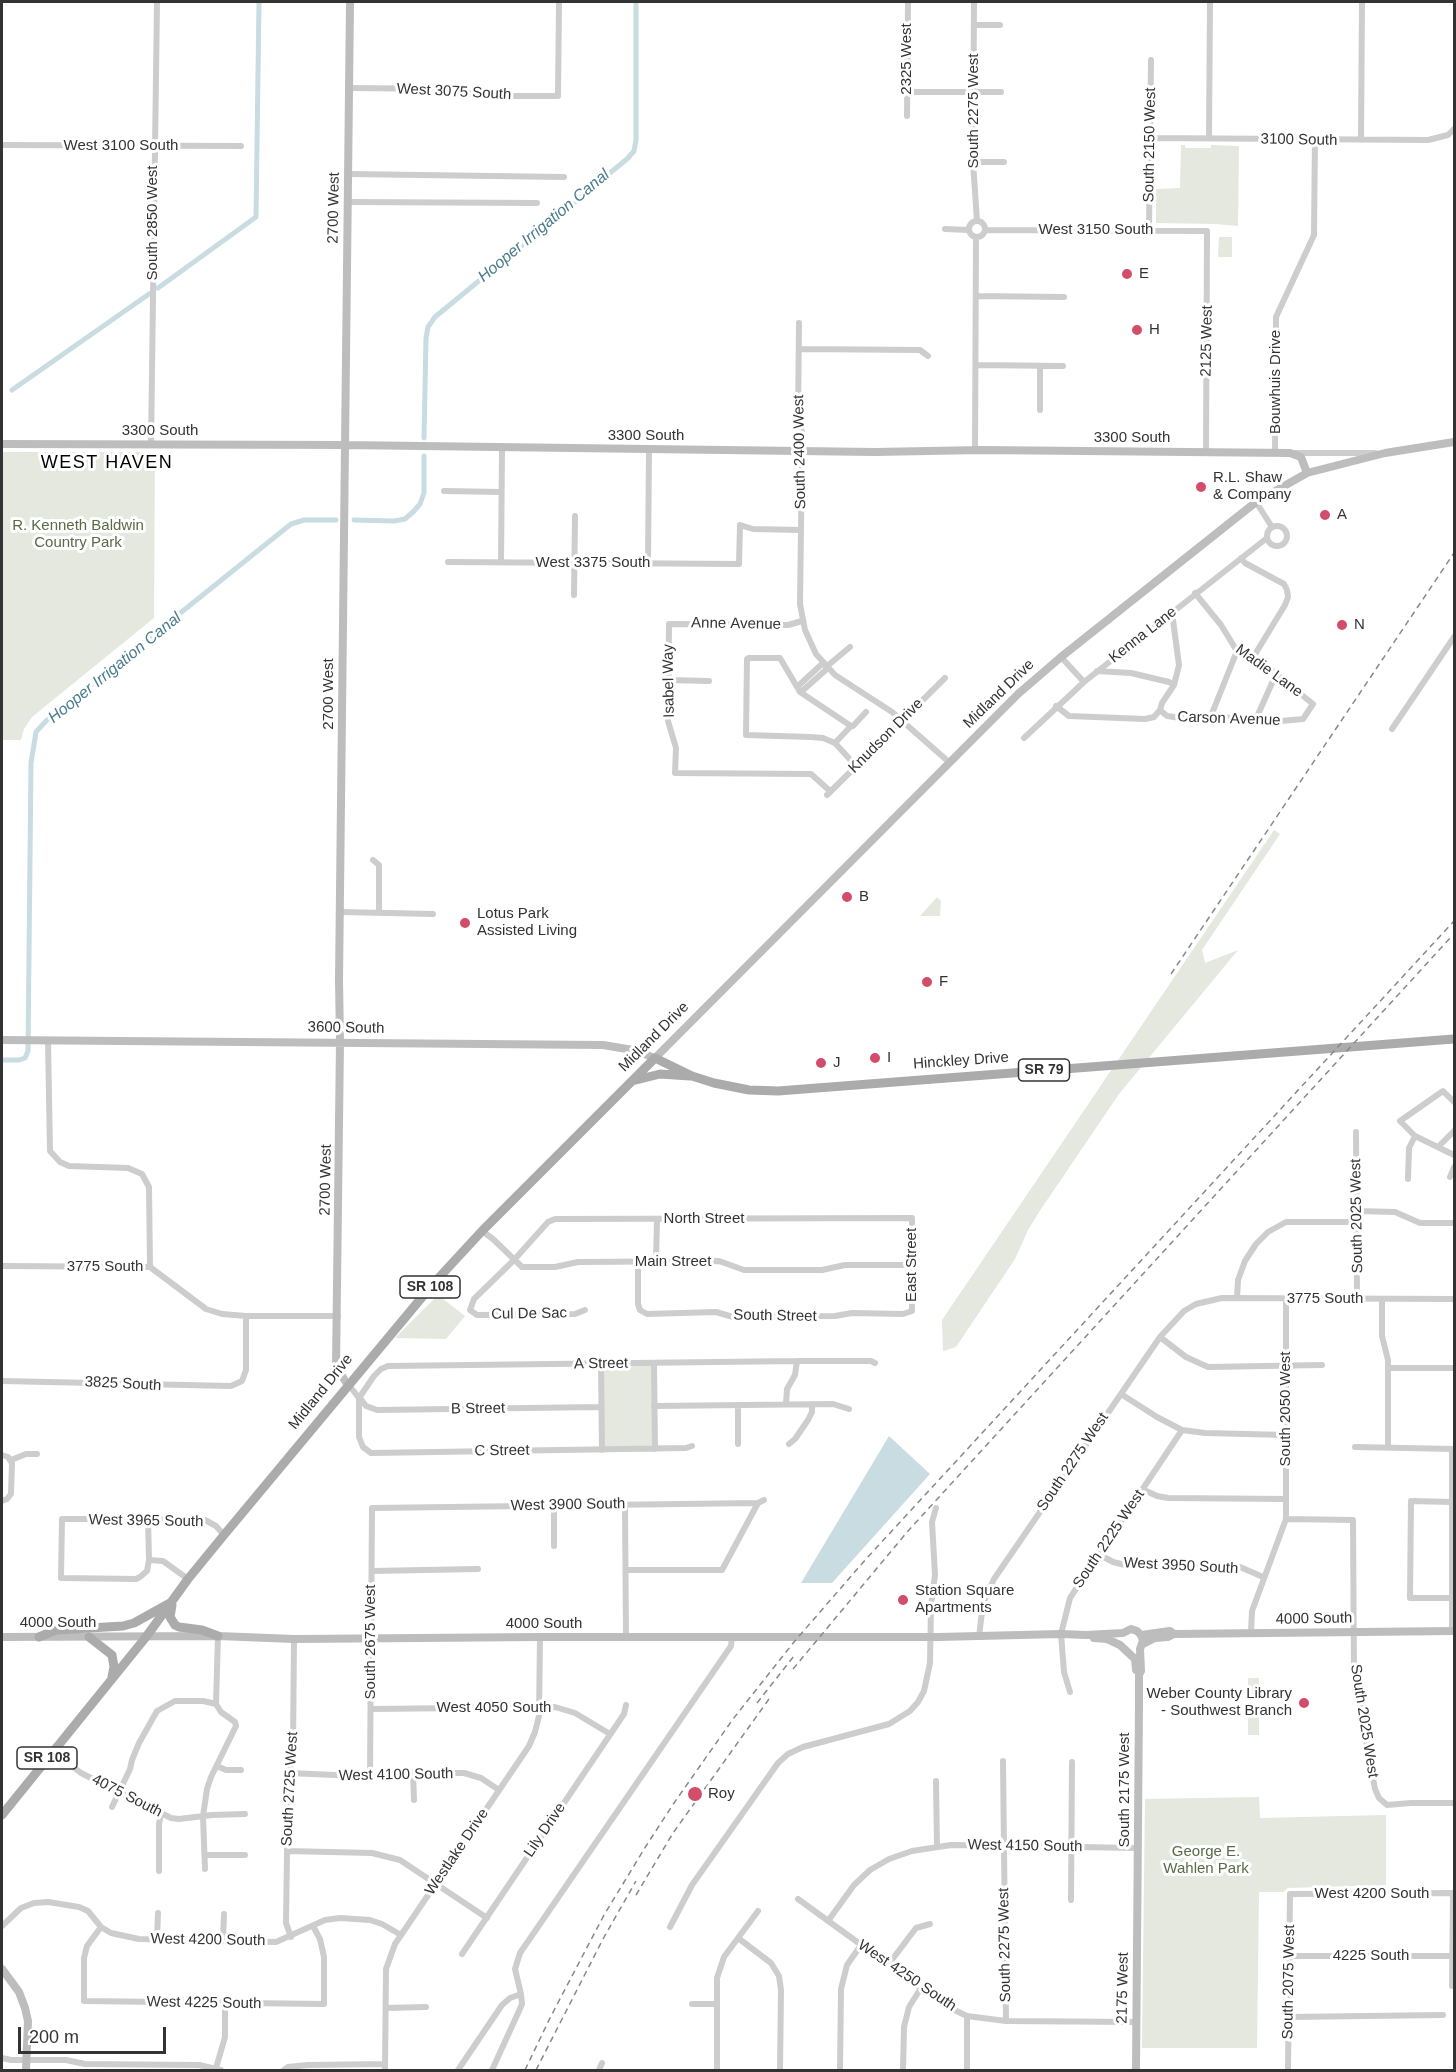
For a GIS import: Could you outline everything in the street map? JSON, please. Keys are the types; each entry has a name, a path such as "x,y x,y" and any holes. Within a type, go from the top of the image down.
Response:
{"main road":[{"name":"Hinckley Drive","path":"655,1058 692,1076 714,1083 749,1090 778,1091 1455,1039"},
{"name":"Midland Drive","path":"2,1815 146,1637 188,1579 347,1384 433,1284 482,1231 655,1058"},
{"path":"632,1081 660,1074 692,1076"},
{"path":"172,1602 170,1617 175,1625 202,1630 218,1636"},
{"path":"39,1636 56,1630 123,1626 134,1623 172,1602"},
{"path":"89,1637 112,1654 114,1667 112,1679"}],"street":[{"name":"South 2850 West","path":"152,445 156,2"},
{"name":"2700 West","path":"347,1384 336,1366 350,2"},
{"name":"West 3075 South","path":"349,88 451,89 482,96 558,96 559,2"},
{"name":"2325 West","path":"907,116 908,2"},
{"name":"South 2275 West","path":"974,2 973,162 977,221"},
{"path":"1209,138 1210,2"},
{"path":"1361,140 1362,2"},
{"path":"974,25 1000,25"},
{"name":"South 2150 West","path":"1149,230 1151,60"},
{"path":"907,92 1001,92"},
{"name":"3100 South","path":"1150,138 1428,140 1448,135 1455,129"},
{"name":"Bouwhuis Drive","path":"1275,452 1276,317 1314,235 1316,139"},
{"name":"West 3100 South","path":"2,145 241,146"},
{"path":"973,162 1004,162"},
{"path":"348,174 564,177"},
{"path":"348,202 537,203"},
{"path":"977,221 984,225 985,230 981,236 976,237 970,234 969,230 970,225 977,221"},
{"path":"945,229 969,230"},
{"name":"West 3150 South","path":"985,230 1207,231"},
{"name":"2125 West","path":"1206,452 1209,275 1207,231"},
{"path":"975,451 976,237"},
{"path":"977,296 1064,297"},
{"name":"South 2400 West","path":"799,323 798,420 802,432 800,581 802,621"},
{"path":"799,349 920,350 928,356"},
{"path":"976,365 1063,366"},
{"path":"1040,367 1040,410"},
{"name":"Midland Drive","path":"655,1058 1018,694 1061,657 1257,502 1307,472 1384,453 1455,442"},
{"name":"3300 South","path":"2,444 1384,453"},
{"path":"501,562 502,448"},
{"path":"648,563 649,450"},
{"path":"1290,453 1300,457 1307,472"},
{"path":"444,491 501,492"},
{"path":"1257,502 1272,527"},
{"path":"574,595 575,516"},
{"name":"West 3375 South","path":"448,562 739,564 740,525 753,529 801,530"},
{"path":"1278,526 1284,529 1286,539 1282,544 1275,546 1267,538 1267,532 1272,527 1278,526"},
{"name":"Kenna Lane","path":"1024,738 1056,706 1097,671 1267,538"},
{"path":"1240,558 1284,584 1287,590 1288,597 1285,605 1254,656"},
{"name":"Madie Lane","path":"1195,593 1221,625 1237,651 1254,656 1313,704 1303,719"},
{"path":"1160,710 1161,703 1174,685 1179,665 1170,613"},
{"path":"802,621 812,646 826,666 845,683 883,705 950,763"},
{"name":"Anne Avenue","path":"669,624 788,625 802,621"},
{"name":"Isabel Way","path":"669,624 668,721 676,748 675,773 811,774 828,793"},
{"path":"1392,729 1455,637"},
{"path":"799,689 850,646"},
{"path":"1211,716 1237,651"},
{"path":"1061,657 1084,682"},
{"path":"850,726 799,689 780,658 747,659 746,735 823,738 835,743 856,765"},
{"path":"1097,671 1131,674 1174,685"},
{"path":"1256,719 1276,674"},
{"name":"Knudson Drive","path":"828,793 945,678"},
{"path":"669,680 708,681"},
{"name":"Carson Avenue","path":"1056,706 1070,716 1145,719 1154,717 1160,710 1167,716 1203,720 1211,716 1270,722 1303,719"},
{"path":"835,743 866,712"},
{"path":"373,860 379,865 379,913"},
{"path":"341,912 433,914"},
{"name":"3600 South","path":"2,1040 603,1046 633,1050 655,1058"},
{"path":"48,1040 48,1142 50,1151 60,1162 69,1166 128,1168 142,1174 149,1187 150,1267"},
{"path":"1455,1102 1443,1091 1400,1121 1415,1136 1455,1155"},
{"path":"1438,1147 1455,1131"},
{"name":"South 2025 West","path":"1356,1132 1358,1299"},
{"path":"1408,1179 1409,1148 1415,1136"},
{"path":"1450,1177 1455,1167"},
{"path":"1357,1211 1395,1212 1420,1223 1455,1223"},
{"name":"North Street","path":"514,1260 548,1222 555,1219 912,1218"},
{"name":"East Street","path":"912,1218 912,1311"},
{"path":"656,1262 657,1219"},
{"path":"1237,1298 1238,1280 1245,1260 1268,1232 1286,1222 1357,1222"},
{"path":"482,1231 514,1260"},
{"name":"Main Street","path":"514,1260 522,1267 555,1267 578,1262 719,1262 744,1270 822,1270 844,1265 912,1265"},
{"name":"Cul De Sac","path":"514,1260 474,1299 470,1310 477,1315 575,1314 585,1310"},
{"name":"South Street","path":"638,1262 638,1304 640,1310 647,1314 716,1312 733,1317 835,1316 852,1312 903,1314 912,1311"},
{"name":"3775 South","path":"2,1266 150,1267 206,1309 222,1314 338,1316"},
{"name":"3775 South","path":"1196,1304 1222,1298 1455,1299"},
{"name":"South 2050 West","path":"1286,1299 1286,1519"},
{"path":"1382,1299 1382,1336 1388,1368 1388,1447"},
{"name":"South 2275 West","path":"979,1637 983,1603 994,1579 1160,1337 1184,1311 1196,1304"},
{"name":"3825 South","path":"2,1381 231,1386 242,1381 246,1370 246,1316"},
{"path":"1160,1337 1186,1357 1208,1366 1322,1365"},
{"path":"786,1404 787,1389 795,1375 797,1361"},
{"name":"A Street","path":"359,1398 374,1376 388,1366 797,1361 871,1361 875,1363"},
{"path":"654,1363 655,1449"},
{"path":"601,1364 602,1450"},
{"path":"1388,1368 1455,1368"},
{"path":"347,1384 359,1398"},
{"path":"1121,1394 1182,1430 1205,1433 1286,1435"},
{"name":"B Street","path":"359,1398 366,1406 377,1410 601,1407"},
{"name":"C Street","path":"359,1398 359,1437 363,1447 371,1453 686,1449 692,1446"},
{"path":"789,1444 808,1420 813,1404"},
{"path":"654,1406 832,1404 849,1409"},
{"path":"738,1405 738,1444"},
{"name":"South 2225 West","path":"1070,1692 1064,1672 1061,1634 1070,1598 1182,1430"},
{"path":"1355,1447 1453,1449 1453,1631"},
{"path":"4,1500 12,1490 7,1457 37,1454"},
{"path":"1142,1489 1168,1498 1286,1499"},
{"path":"1452,1503 1411,1501 1410,1598 1452,1598"},
{"name":"West 3900 South","path":"372,1508 761,1502 722,1570 626,1570"},
{"path":"625,1504 626,1637"},
{"path":"554,1505 554,1546"},
{"name":"South 2675 West","path":"370,1776 372,1508"},
{"path":"670,1928 692,1885 778,1762 788,1754 803,1748 889,1724 910,1711 924,1691 930,1663 931,1606 935,1575 932,1522 936,1509"},
{"name":"West 3965 South","path":"149,1560 147,1571 136,1578 62,1578 62,1519 205,1520 216,1526 224,1535"},
{"path":"148,1519 149,1560 163,1561 188,1579"},
{"path":"1251,1634 1252,1611 1286,1519"},
{"name":"South 2025 West","path":"1286,1519 1353,1520 1354,1674 1375,1789 1387,1805 1455,1803"},
{"name":"West 3950 South","path":"1098,1554 1113,1562 1125,1564 1239,1567 1263,1577"},
{"path":"372,1571 478,1569"},
{"path":"1131,1629 1137,1631 1141,1642 1129,1653 1120,1645 1120,1637 1131,1629"},
{"name":"4000 South","path":"1141,1642 1174,1634 1453,1631"},
{"name":"4000 South","path":"2,1637 218,1636 294,1640 540,1637 979,1637 1123,1633"},
{"name":"4000 South","path":"1086,1635 1090,1638 1107,1639 1120,1645"},
{"path":"205,1869 203,1816 211,1777 236,1726 235,1722 221,1713 216,1704 218,1636"},
{"name":"Westlake Drive","path":"385,2067 386,1969 395,1944 529,1746 535,1732 539,1707 540,1637"},
{"path":"492,2070 522,2004 515,1976 520,1953 731,1646 732,1637"},
{"name":"South 2725 West","path":"291,1937 286,1923 294,1640"},
{"name":"South 2175 West","path":"1137,1906 1141,1642"},
{"name":"South 2175 West","path":"1129,1653 1135,1659 1139,1676"},
{"path":"112,1807 130,1769 139,1743 157,1710 176,1701 203,1701 216,1704"},
{"name":"Lily Drive","path":"462,1954 624,1714 626,1705"},
{"name":"West 4050 South","path":"371,1709 539,1707 566,1709 610,1734"},
{"name":"4075 South","path":"53,1752 81,1773 161,1814 179,1819 245,1814"},
{"name":"South 2275 West","path":"1003,1761 1006,2021"},
{"path":"1071,1900 1072,1762"},
{"path":"217,1766 226,1770 241,1770"},
{"name":"West 4100 South","path":"289,1773 370,1776 464,1773 481,1778 499,1790"},
{"path":"413,1773 414,1800"},
{"path":"936,1781 937,1847"},
{"path":"159,1870 161,1814"},
{"name":"West 4150 South","path":"828,1921 854,1885 870,1870 912,1851 937,1847 1004,1846 1138,1848"},
{"path":"287,1851 372,1853 400,1860 487,1918"},
{"path":"205,1855 244,1855"},
{"path":"1452,1986 1454,1893"},
{"name":"West 4200 South","path":"1290,1894 1454,1893"},
{"name":"South 2075 West","path":"1288,2070 1290,1894"},
{"name":"West 4250 South","path":"798,1899 944,2005 967,2016 1006,2021 1136,2022"},
{"path":"2,1926 21,1908 34,1903 48,1902 90,1909 101,1927"},
{"name":"2175 West","path":"1136,2070 1137,1906"},
{"path":"717,2070 717,1978 724,1957 758,1911"},
{"path":"157,1939 158,1913"},
{"path":"223,1941 224,1914"},
{"name":"West 4200 South","path":"101,1927 124,1937 276,1942 325,1920 340,1918 370,1920 401,1935"},
{"path":"888,1965 916,1928 930,1924"},
{"name":"West 4225 South","path":"101,1927 87,1946 84,1958 84,2001 324,2004 324,1957 320,1939 313,1926"},
{"path":"738,1938 771,1963 779,1976 781,1990 780,2070"},
{"path":"840,2070 842,1983 847,1965 861,1945"},
{"name":"4225 South","path":"1290,1956 1452,1956"},
{"path":"2,1969 19,1992 25,2008 28,2021 26,2070"},
{"path":"903,2070 904,2027 909,2007 921,1988"},
{"path":"458,2070 502,2005 510,1998 521,1994"},
{"path":"2,2058 66,2060 85,2067 199,2065 219,2069 225,2037 225,2003"},
{"path":"692,2004 717,2004"},
{"path":"386,2008 426,2007"},
{"path":"1289,2017 1443,2015"},
{"path":"967,2016 967,2070"},
{"path":"598,2070 602,2063"},
{"path":"284,2070 288,2067 308,2065 385,2067"}],"green space":[{"path":"1181,145 1185,145 1185,148 1211,148 1211,145 1239,146 1238,226 1156,223 1156,189 1180,188"},
{"path":"1219,237 1232,237 1232,257 1218,257"},
{"name":"R. Kenneth Baldwin Country Park","path":"2,452 155,452 154,618 32,717 24,729 21,740 2,740"},
{"path":"1274,830 1280,834 1202,950 1205,963 1238,950 1119,1094 1041,1209 1028,1230 1015,1259 956,1347 943,1351 942,1320"},
{"path":"937,897 941,901 940,916 920,916"},
{"path":"438,1295 465,1316 446,1339 395,1338"},
{"path":"602,1366 653,1366 653,1446 603,1447"},
{"path":"1248,1678 1259,1678 1259,1696 1248,1696"},
{"path":"1248,1717 1259,1717 1259,1735 1248,1735"},
{"name":"George E. Wahlen Park","path":"1259,1797 1260,1818 1386,1815 1386,1885 1288,1888 1283,1892 1259,1892 1257,2048 1142,2048 1145,1799"}],"shaded area":[{"path":"889,1436 930,1474 832,1583 801,1583"}],"waterway":[{"path":"158,288 256,217 259,2"},
{"name":"Hooper Irrigation Canal","path":"424,438 426,338 428,327 435,317 634,151 636,140 636,2"},
{"path":"12,390 149,294"},
{"name":"Hooper Irrigation Canal","path":"354,520 394,521 405,519 413,512 420,504 424,493 424,456"},
{"name":"Hooper Irrigation Canal","path":"2,1060 25,1058 28,1051 31,763 36,732 46,721 291,524 304,520 336,520"}],"railway":[{"path":"1171,974 1454,553"},
{"path":"525,2070 604,1915 646,1846 733,1719 794,1642 866,1559 1454,921"},
{"path":"793,1669 908,1531 1451,937"},
{"path":"757,1703 794,1656"},
{"path":"636,1895 673,1833 769,1699"},
{"path":"536,2070 603,1939 636,1881"}],"place":[{"name":"E","path":"1127,274"},
{"name":"H","path":"1137,330"},
{"name":"R.L. Shaw & Company","path":"1201,487"},
{"name":"A","path":"1325,515"},
{"name":"N","path":"1342,625"},
{"name":"B","path":"847,897"},
{"name":"Lotus Park Assisted Living","path":"465,923"},
{"name":"F","path":"927,982"},
{"name":"I","path":"875,1058"},
{"name":"J","path":"821,1063"},
{"name":"Station Square Apartments","path":"903,1600"},
{"name":"Weber County Library - Southwest Branch","path":"1304,1703"},
{"name":"Roy","path":"695,1794"}],"district":[{"name":"WEST HAVEN","path":"107,463"}]}
